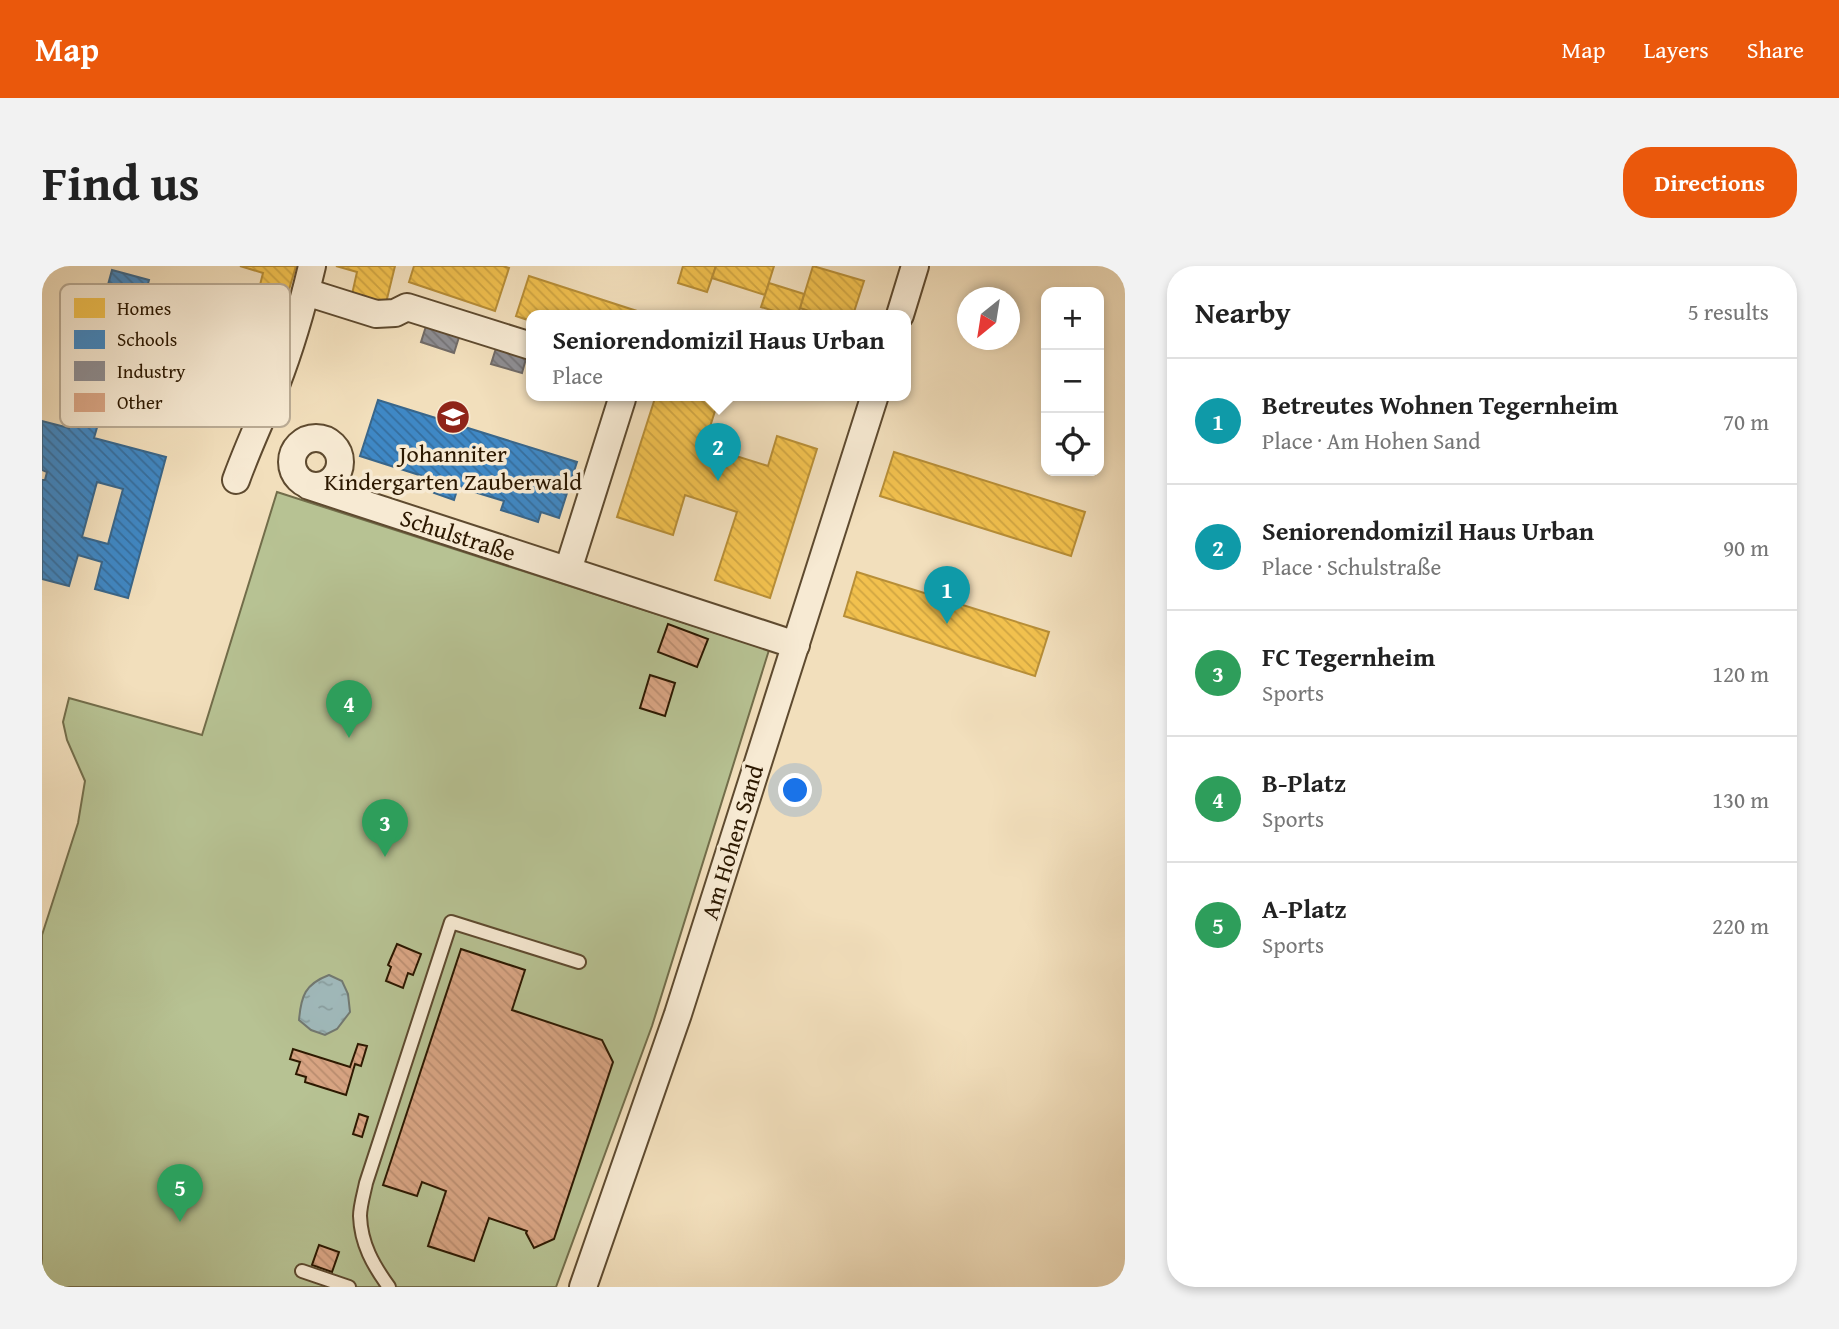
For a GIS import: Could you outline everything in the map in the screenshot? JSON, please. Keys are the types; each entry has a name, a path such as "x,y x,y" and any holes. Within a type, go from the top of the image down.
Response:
{"street":[{"path":"290,341 313,266"},
{"path":"902,310 915,266"},
{"path":"306,292 376,314 396,313 407,307 526,344"},
{"path":"568,570 622,401"},
{"name":"Am Hohen Sand","path":"583,1287 678,1014 872,401"},
{"path":"236,480 257,427"},
{"path":"322,438 337,450 340,468 328,483 309,486 295,474 292,460 296,447 304,441 322,438"},
{"path":"251,440 292,460"},
{"name":"Schulstraße","path":"309,486 796,645"}],"lane":[{"path":"390,1287 373,1265 365,1245 360,1215 366,1183 451,922 579,962"},
{"path":"302,1271 349,1287"}],"green space":[{"path":"277,492 769,650 652,1026 556,1287 42,1287 42,935 78,823 85,781 67,740 63,722 69,698 202,735"}],"water":[{"path":"329,975 342,981 348,994 350,1012 337,1029 325,1035 311,1030 299,1020 301,1004 309,987"}],"building: Homes":[{"path":"240,266 296,266 290,286 290,284 260,284 263,273"},
{"path":"336,266 395,266 385,307 351,299 357,272"},
{"path":"414,266 509,268 495,311 409,282"},
{"path":"683,266 716,266 707,292 678,283"},
{"path":"716,266 774,266 765,295 712,278"},
{"path":"813,266 864,281 855,310 800,308"},
{"path":"529,276 634,310 526,310 526,319 516,316"},
{"path":"769,283 804,294 799,310 771,310 761,307"},
{"path":"654,401 718,401 704,446 768,466 777,436 817,449 770,598 715,580 737,512 685,495 673,535 617,517"},
{"path":"894,452 1085,512 1071,556 880,496"},
{"path":"857,572 1049,632 1035,676 844,616"}],"building: Schools":[{"path":"112,270 149,280 148,284 108,284"},
{"path":"378,400 577,462 559,518 541,512 538,522 501,510 504,501 458,487 454,500 434,493 438,481 360,456"},
{"path":"42,421 65,427 97,427 94,438 166,457 128,598 95,589 102,562 78,555 69,586 42,579 42,480 45,480 47,472 42,470","holes":["97,482 123,489 108,544 82,537"]}],"building: Industry":[{"path":"427,323 460,334 454,353 421,342"},
{"path":"497,345 526,355 522,373 491,364"}],"building: Other":[{"path":"668,624 708,639 697,667 658,652"},
{"path":"650,675 675,683 665,716 640,708"},
{"path":"397,944 421,954 413,975 408,973 403,988 386,981 391,967 388,965"},
{"path":"461,949 525,970 512,1010 602,1040 613,1062 554,1239 534,1248 527,1231 489,1218 474,1261 428,1246 446,1191 422,1182 417,1196 383,1185"},
{"path":"358,1044 367,1046 361,1066 355,1064 346,1095 305,1082 306,1077 296,1074 300,1062 290,1059 293,1049 350,1067"},
{"path":"359,1114 368,1117 362,1137 353,1134"},
{"path":"319,1245 339,1252 332,1272 312,1265"}],"place":[{"name":"Johanniter Kindergarten Zauberwald","path":"453,417"},
{"name":"Seniorendomizil Haus Urban","path":"718,481"},
{"name":"Betreutes Wohnen Tegernheim","path":"947,624"},
{"name":"B-Platz","path":"349,738"},
{"name":"FC Tegernheim","path":"385,857"},
{"name":"A-Platz","path":"180,1222"}]}
